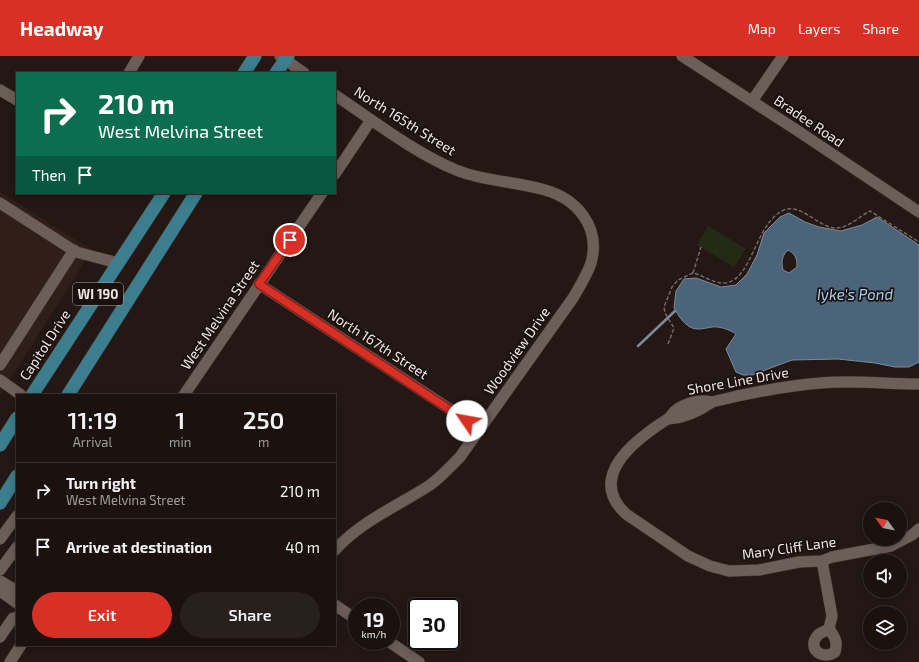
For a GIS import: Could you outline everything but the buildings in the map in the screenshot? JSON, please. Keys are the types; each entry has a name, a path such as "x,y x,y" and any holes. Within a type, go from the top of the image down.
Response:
{"main road":[{"path":"245,72 255,56"},
{"path":"276,72 284,57"},
{"name":"Capitol Drive","path":"33,394 163,194"},
{"name":"WI 190","path":"69,394 195,194"},
{"path":"1,442 16,420"},
{"path":"0,503 16,478"}],"street":[{"path":"130,72 139,56"},
{"name":"Bradee Road","path":"682,56 919,212"},
{"path":"752,101 783,56"},
{"path":"284,57 303,72"},
{"path":"0,90 16,99"},
{"name":"North 165th Street","path":"336,96 422,153 457,170 491,181 543,189 558,194 578,208 588,223"},
{"path":"336,172 371,120"},
{"name":"West Melvina Street","path":"185,394 321,194"},
{"path":"0,203 74,250 118,263"},
{"name":"Woodview Drive","path":"336,549 345,539 365,524 441,476 460,457 526,366 583,281 591,261 593,250 588,223"},
{"path":"0,365 74,250"},
{"name":"North 167th Street","path":"259,284 480,429"},
{"path":"0,380 20,394"},
{"name":"Shore Line Drive","path":"645,527 617,506 610,484 612,474 622,457 638,440 657,425 668,419 686,417 712,402 769,389 822,383 866,382 919,384"},
{"path":"0,539 16,517"},
{"name":"Mary Cliff Lane","path":"645,527 699,562 719,569 748,571 799,562 822,561 839,556 891,546 912,535 919,529"},
{"path":"0,570 16,548"},
{"path":"822,561 832,616 829,629"},
{"path":"0,581 16,590"},
{"path":"0,591 16,602"},
{"path":"336,606 348,614"},
{"path":"0,637 13,618 16,617"},
{"path":"10,662 20,646"},
{"path":"400,649 419,662"}],"path":[{"path":"668,344 674,328 665,313 664,307 672,287 678,280 693,273 720,283 732,281 739,276 746,267 763,230 778,213 784,210 791,209 805,213 820,224 836,228 846,226 870,211 919,242"},
{"path":"693,273 701,247"}],"shaded area":[{"path":"0,192 92,250 0,395"}],"green space":[{"path":"708,226 746,249 734,267 697,245"}],"water":[{"name":"Iyke's Pond","path":"789,213 805,222 819,227 841,231 862,225 877,217 919,245 919,362 909,367 895,367 838,359 792,360 752,375 743,375 736,372 726,349 736,334 718,327 699,329 693,328 683,321 674,308 676,291 684,279 696,278 721,287 736,285 747,274 757,255 764,233 780,217","holes":["788,250 793,253 797,262 797,267 789,273 783,270 782,261"]}],"waterway":[{"path":"638,346 675,311"}],"route":[{"path":"290,240 259,284 467,421"}]}
